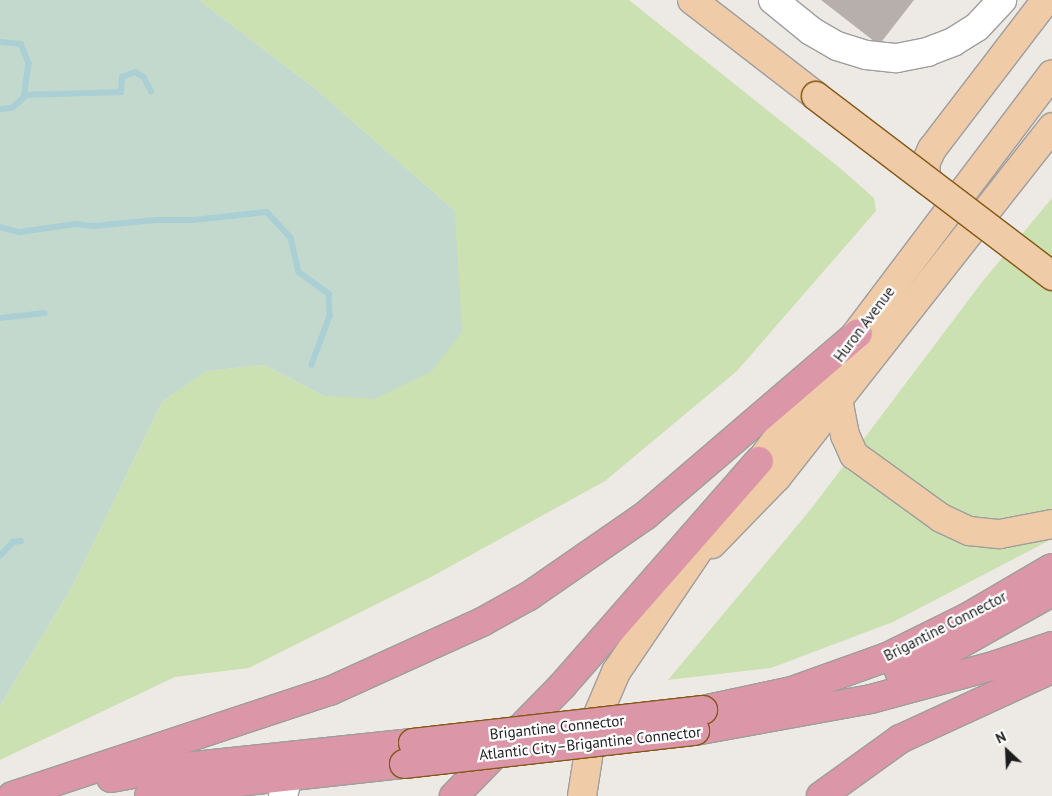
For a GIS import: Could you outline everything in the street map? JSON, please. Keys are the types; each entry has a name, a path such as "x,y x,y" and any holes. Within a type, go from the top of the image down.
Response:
{"highway":[{"path":"12,796 330,691 482,622 529,596 646,515 858,333"},
{"path":"454,796 562,686 759,461"},
{"name":"Brigantine Connector","path":"34,796 156,770 408,753 699,721 879,660 950,626 1052,568"},
{"path":"742,725 861,686 924,661 980,634 1052,592"},
{"name":"Atlantic City–Brigantine Connector","path":"699,721 742,725 879,697 996,665 1052,646"},
{"path":"830,789 917,730 1052,669"},
{"path":"149,796 285,786 408,753"}],"main road":[{"path":"692,0 1052,276"},
{"path":"927,182 926,164 932,149 1046,0"},
{"name":"Huron Avenue","path":"582,796 593,726 612,680 636,638 681,577 759,461 858,333 1052,74"},
{"name":"Huron Avenue","path":"681,577 777,477 1052,127"},
{"path":"838,399 846,435 854,455 941,518 969,530 1000,534 1052,524"}],"street":[{"path":"773,0 811,31 837,46 866,55 897,58 927,52 953,42 977,27 1002,0"}],"green space":[{"path":"0,0 199,0 318,91 455,211 462,332 432,371 375,399 324,396 264,365 206,371 162,402 73,585 0,706"},
{"path":"199,0 629,0 840,168 874,198 876,211 737,371 605,481 431,577 249,668 175,677 0,760 0,706 73,585 162,402 205,371 264,365 324,396 455,211 318,91"},
{"path":"1052,198 1052,539 893,622 771,668 668,680 811,509 982,282"}],"building":[{"path":"821,0 914,0 879,45"}],"waterway":[{"path":"0,42 21,44 29,63 24,98 13,108 0,110"},
{"path":"25,95 121,92 122,77 135,72 144,77 151,91"},
{"path":"0,227 19,232 77,224 94,226 156,220 194,220 267,212 291,238 299,272 329,294 330,316 312,365"},
{"path":"0,318 45,313"},
{"path":"0,556 13,542 21,541"}]}
